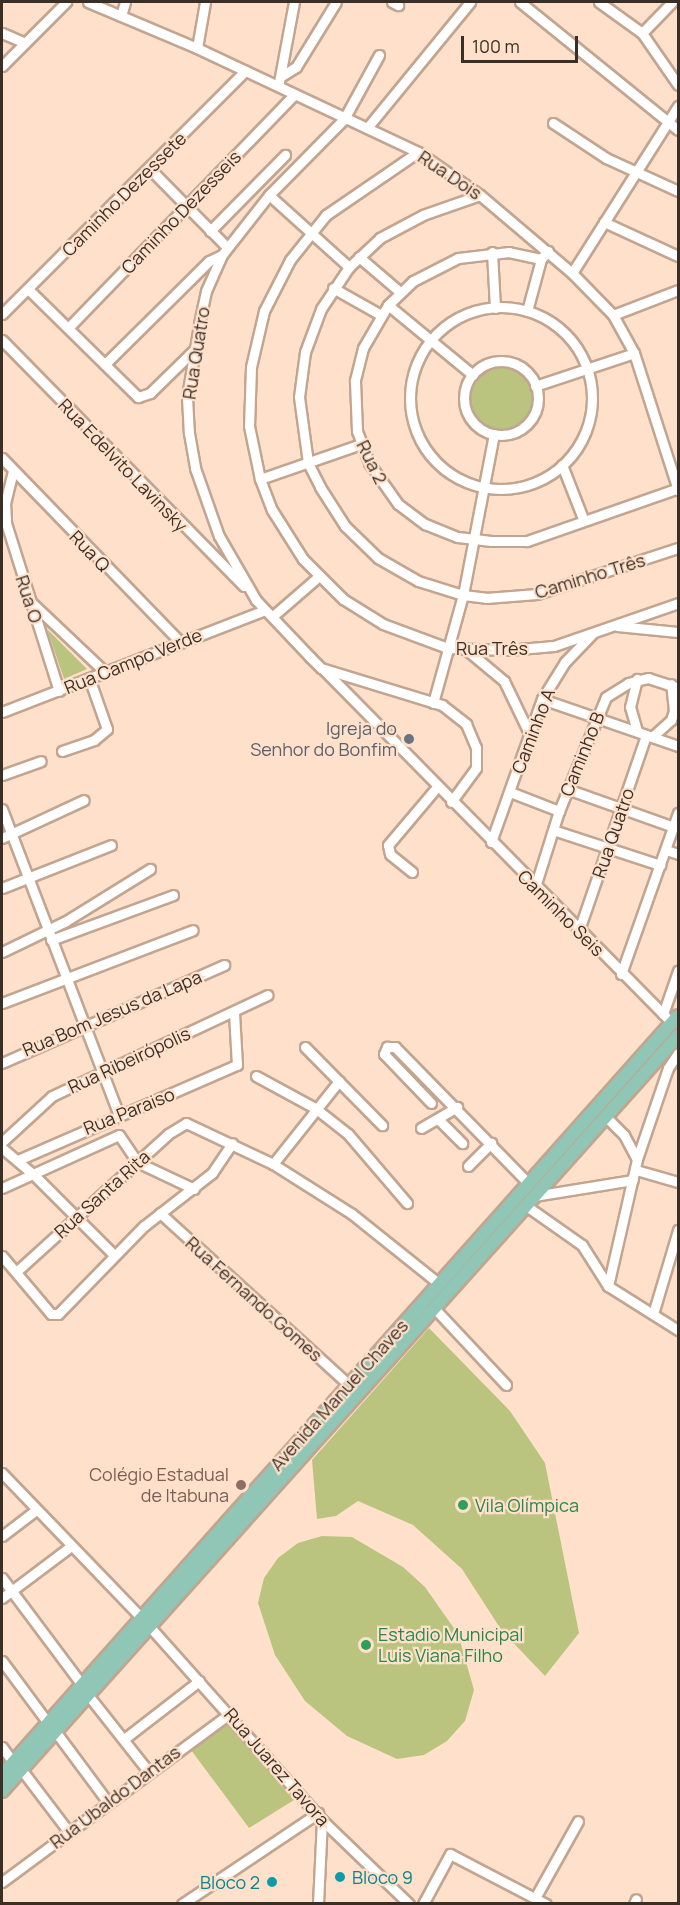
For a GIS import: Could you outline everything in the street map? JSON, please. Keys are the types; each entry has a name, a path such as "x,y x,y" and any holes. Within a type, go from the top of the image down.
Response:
{"main road":[{"name":"Avenida Manuel Chaves","path":"85,1690 141,1618 671,1018"},
{"name":"Avenida Manuel Chaves","path":"2,1791 17,1766 51,1727 85,1690 150,1627 435,1309 529,1200 678,1036"},
{"name":"Avenida Manuel Chaves","path":"2,1774 17,1766"}],"street":[{"path":"2,66 66,2"},
{"name":"Rua Dois","path":"88,2 197,48 277,88 418,152 480,195 544,255 572,273 613,315 634,353 678,489"},
{"path":"121,16 125,2"},
{"path":"197,48 205,2"},
{"path":"277,88 294,2"},
{"path":"280,77 296,67 336,2"},
{"path":"367,128 467,5 455,2"},
{"path":"520,2 678,130"},
{"path":"599,2 642,33 678,85"},
{"path":"642,33 672,2"},
{"path":"2,33 25,43"},
{"name":"Rua Quatro","path":"269,613 247,587 219,536 195,468 187,397 206,291 225,251 269,195 344,119 379,55"},
{"name":"Caminho Dezessete","path":"2,314 150,169 245,71"},
{"name":"Caminho Dezesseis","path":"69,328 294,95"},
{"path":"572,273 678,106"},
{"path":"552,123 606,158 678,191"},
{"name":"Rua Três","path":"418,152 349,196 310,233 275,285 256,339 249,426 260,479 272,510 319,576 369,617 448,648 468,651 554,646 678,603"},
{"path":"210,231 285,155"},
{"path":"105,364 209,261 225,251 188,206 150,169"},
{"path":"269,195 349,267"},
{"name":"Caminho Três","path":"480,195 399,225 359,257 333,288 312,330 301,375 301,420 308,463 331,507 361,543 398,571 463,595 486,598 537,594 678,548"},
{"path":"604,222 678,256"},
{"path":"492,252 495,308"},
{"name":"Rua 2","path":"544,255 492,252 442,264 400,292 388,305 363,348 355,381 355,414 361,444 377,477 411,514 441,531 472,538 527,541 678,489"},
{"path":"527,311 544,255"},
{"path":"359,257 400,292"},
{"path":"333,288 381,315"},
{"path":"29,290 134,394 144,396 195,349"},
{"path":"613,315 678,290"},
{"path":"388,305 473,375"},
{"path":"495,308 527,311 564,332 587,368 591,388 589,420 576,449 562,465 525,485 484,487 454,476 437,464 415,429 410,408 412,377 431,340 455,320 495,308"},
{"name":"Rua Edelvito Lavinsky","path":"2,340 232,577 247,587"},
{"path":"535,386 634,353"},
{"path":"507,362 523,369 535,386 537,403 528,422 515,432 494,434 475,424 466,410 465,390 473,375 490,363 507,362"},
{"path":"433,703 463,595 472,538 494,434"},
{"path":"260,479 361,444"},
{"name":"Rua Q","path":"2,458 180,642"},
{"path":"562,465 584,521"},
{"name":"Rua O","path":"13,471 5,502 6,523 59,691"},
{"path":"269,613 319,576"},
{"path":"30,601 105,672"},
{"name":"Rua Campo Verde","path":"2,712 180,642 269,613"},
{"name":"Caminho Seis","path":"269,613 621,974 671,1018"},
{"path":"612,626 678,632"},
{"name":"Caminho A","path":"491,842 542,699 565,662 594,632"},
{"path":"468,651 504,681 530,735"},
{"name":"Caminho Seis","path":"321,668 433,703 454,712 466,724 477,748 473,778 451,802"},
{"path":"62,751 94,740 107,729 89,678"},
{"path":"637,679 658,679 675,686 671,720 645,734 630,707 637,679"},
{"name":"Caminho B","path":"535,887 558,812 595,717 612,691 637,679"},
{"path":"542,699 678,746"},
{"name":"Rua Quatro","path":"579,930 622,808 645,734"},
{"path":"2,775 40,760"},
{"path":"412,872 390,854 388,845 437,787"},
{"path":"567,789 674,826"},
{"path":"510,792 558,812"},
{"path":"2,838 84,800"},
{"path":"2,809 100,1072 119,1115"},
{"path":"621,974 678,813"},
{"path":"553,830 660,865"},
{"path":"2,888 111,845"},
{"path":"666,850 678,854"},
{"path":"49,935 150,869"},
{"path":"2,952 173,895"},
{"path":"2,1003 193,930"},
{"name":"Rua Bom Jesus da Lapa","path":"2,1063 82,1024 164,993 224,965"},
{"path":"671,1018 678,971"},
{"name":"Rua Ribeirópolis","path":"2,1142 42,1102 100,1072 234,1013 268,995"},
{"name":"Rua Paraiso","path":"25,1167 119,1115 239,1062 234,1013"},
{"path":"431,1103 384,1054 389,1046 395,1047 457,1107 527,1182"},
{"path":"305,1047 382,1125"},
{"path":"608,1286 635,1175 636,1159 668,1068 678,1053"},
{"path":"256,1076 315,1108 348,1134 407,1203"},
{"path":"273,1164 315,1108 339,1081"},
{"path":"421,1128 439,1120 457,1107"},
{"path":"605,1116 624,1135 636,1159"},
{"path":"439,1120 462,1143"},
{"name":"Rua Santa Rita","path":"16,1272 176,1127 192,1124 232,1143"},
{"name":"Rua Santa Rita","path":"2,1188 25,1167 119,1135 137,1162"},
{"path":"2,1256 51,1314 55,1315 114,1255 160,1213 194,1189 232,1143 273,1164 352,1214 438,1283"},
{"path":"468,1166 491,1143"},
{"path":"2,1148 25,1167 114,1255"},
{"path":"137,1162 194,1189"},
{"path":"529,1200 635,1175 678,1182"},
{"path":"529,1200 582,1245 608,1286 678,1330"},
{"name":"Rua Fernando Gomes","path":"160,1213 348,1384"},
{"path":"653,1314 678,1230"},
{"path":"435,1309 506,1385"},
{"path":"2,1473 70,1547 141,1618"},
{"path":"2,1536 36,1510"},
{"path":"2,1598 70,1547"},
{"path":"2,1578 148,1771"},
{"name":"Rua Juarez Tavora","path":"141,1618 230,1713 320,1816 409,1904"},
{"path":"2,1661 107,1801"},
{"path":"124,1739 199,1681"},
{"name":"Rua Ubaldo Dantas","path":"2,1882 107,1801 230,1713"},
{"path":"2,1747 68,1831"},
{"path":"182,1904 320,1816"},
{"path":"318,1904 320,1816"},
{"path":"535,1898 578,1821"},
{"path":"423,1904 450,1854 546,1904"}],"green space":[{"path":"501,366 524,375 533,398 524,421 501,430 478,421 469,398 478,375"},
{"path":"47,629 87,669 64,679"},
{"name":"Vila Olímpica","path":"429,1328 510,1411 545,1463 579,1633 545,1676 502,1631 462,1569 413,1525 358,1501 336,1516 317,1519 312,1460"},
{"name":"Estadio Municipal Luis Viana Filho","path":"322,1536 352,1537 403,1567 425,1587 458,1634 474,1690 465,1721 447,1741 424,1755 397,1759 347,1736 305,1701 275,1655 258,1603 264,1578 278,1558 298,1543"},
{"path":"226,1722 294,1800 249,1828 191,1750"}],"place":[{"name":"Igreja do Senhor do Bonfim","path":"409,739"},
{"name":"Colégio Estadual de Itabuna","path":"241,1485"},
{"name":"Vila Olímpica","path":"463,1505"},
{"name":"Estadio Municipal Luis Viana Filho","path":"366,1645"},
{"name":"Bloco 9","path":"340,1877"},
{"name":"Bloco 2","path":"272,1882"}]}
